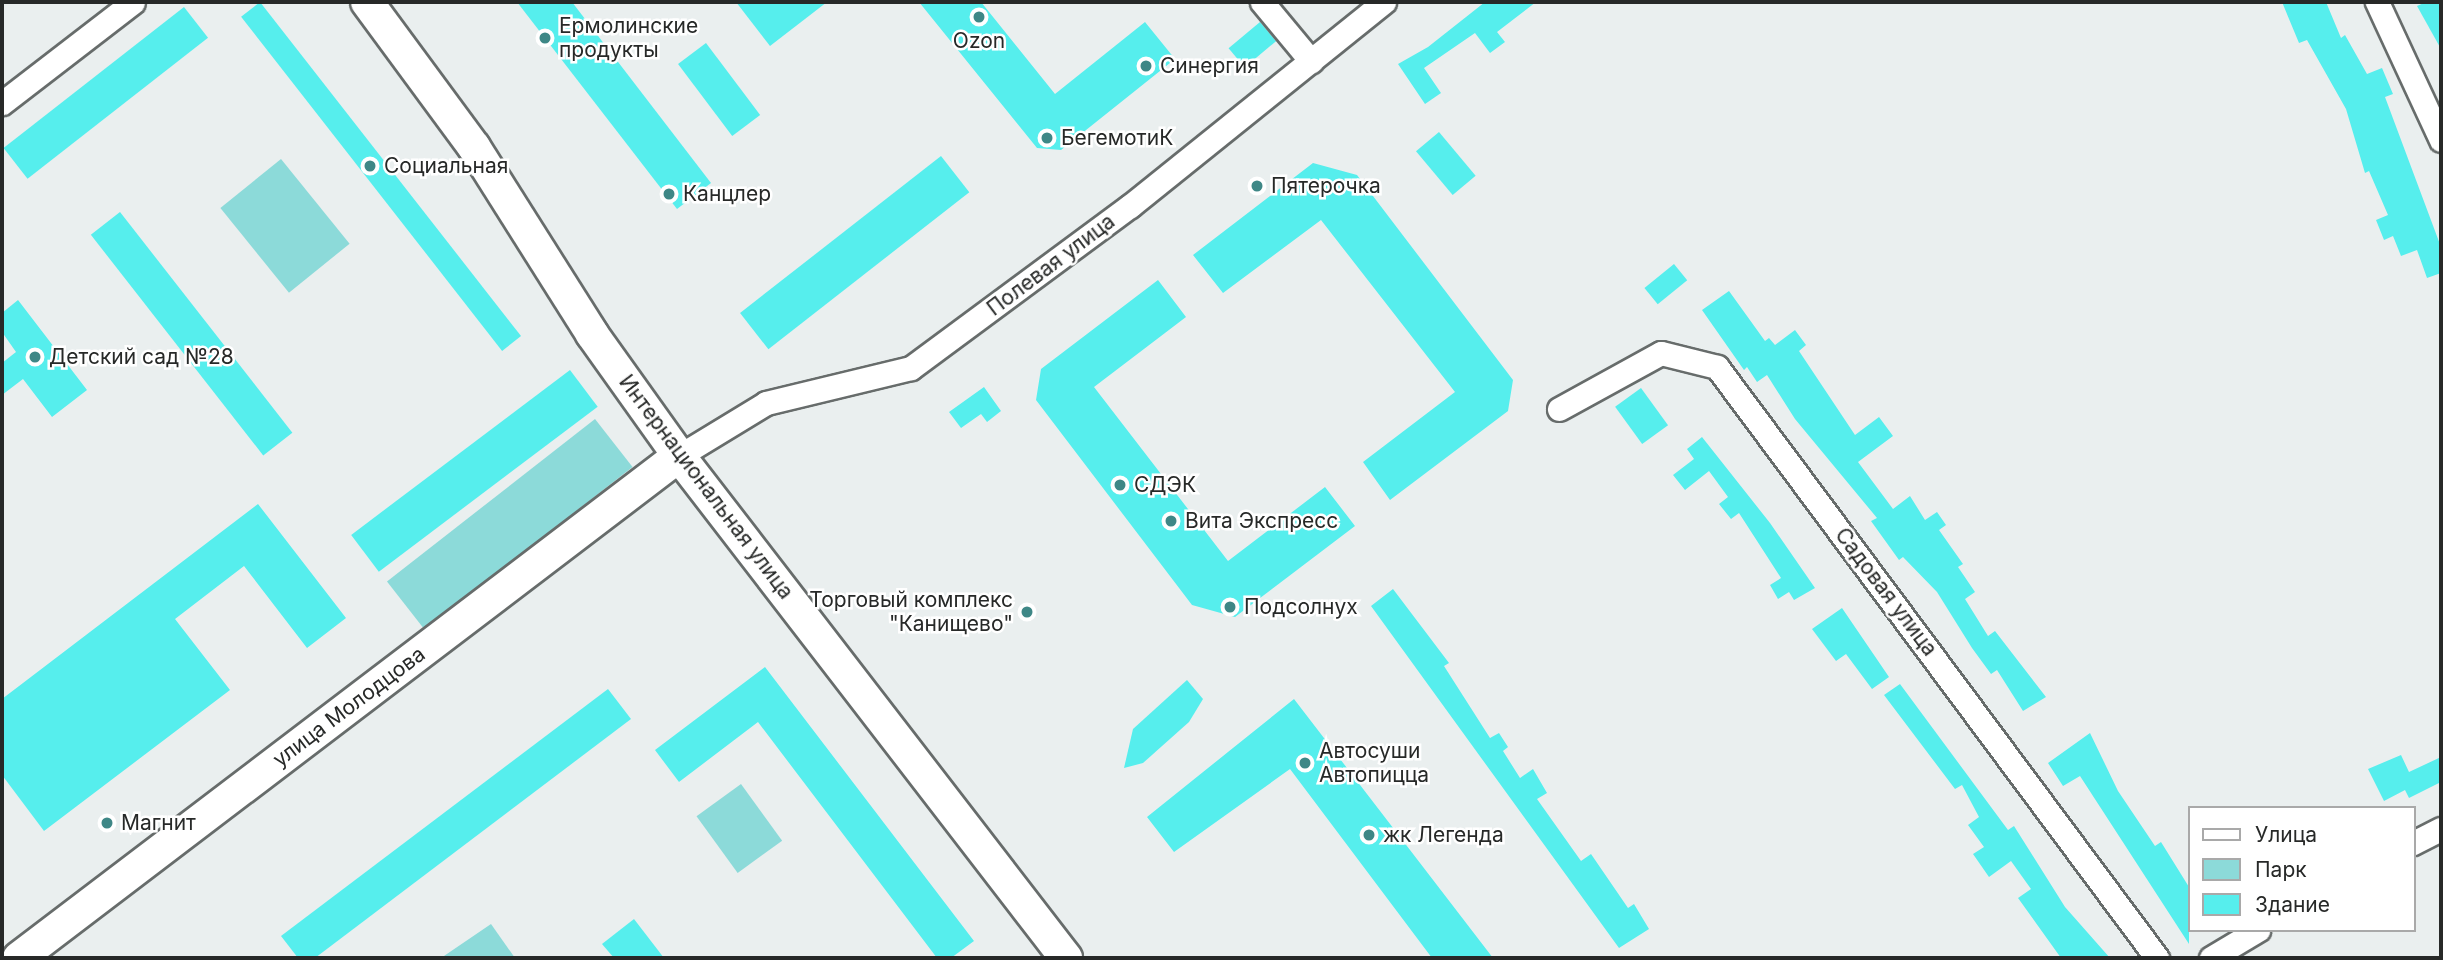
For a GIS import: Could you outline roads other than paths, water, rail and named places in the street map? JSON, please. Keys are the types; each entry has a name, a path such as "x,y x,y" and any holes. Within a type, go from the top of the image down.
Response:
{"main road":[{"name":"Интернациональная улица","path":"367,2 474,147 592,334 679,456 1066,958"},
{"name":"улица Молодцова","path":"19,958 679,456"}],"street":[{"path":"2,103 133,2"},
{"path":"1262,2 1311,61"},
{"name":"Полевая улица","path":"679,456 766,403 911,368 1119,214 1384,2"},
{"path":"2376,2 2441,140"},
{"name":"Садовая улица","path":"1559,409 1661,353 1717,367 2157,958"},
{"path":"2415,842 2441,830"},
{"path":"2211,958 2255,932"}],"place":[{"name":"Ozon","path":"979,17"},
{"name":"Ермолинские продукты","path":"545,38"},
{"name":"Синергия","path":"1146,66"},
{"name":"БегемотиК","path":"1047,138"},
{"name":"Социальная","path":"370,166"},
{"name":"Пятерочка","path":"1257,186"},
{"name":"Канцлер","path":"669,194"},
{"name":"Детский сад №28","path":"35,357"},
{"name":"СДЭК","path":"1120,485"},
{"name":"Вита Экспресс","path":"1171,521"},
{"name":"Подсолнух","path":"1230,607"},
{"name":"Торговый комплекс \"Канищево\"","path":"1027,612"},
{"name":"Автосуши Автопицца","path":"1305,763"},
{"name":"Магнит","path":"107,823"},
{"name":"жк Легенда","path":"1369,835"}]}
